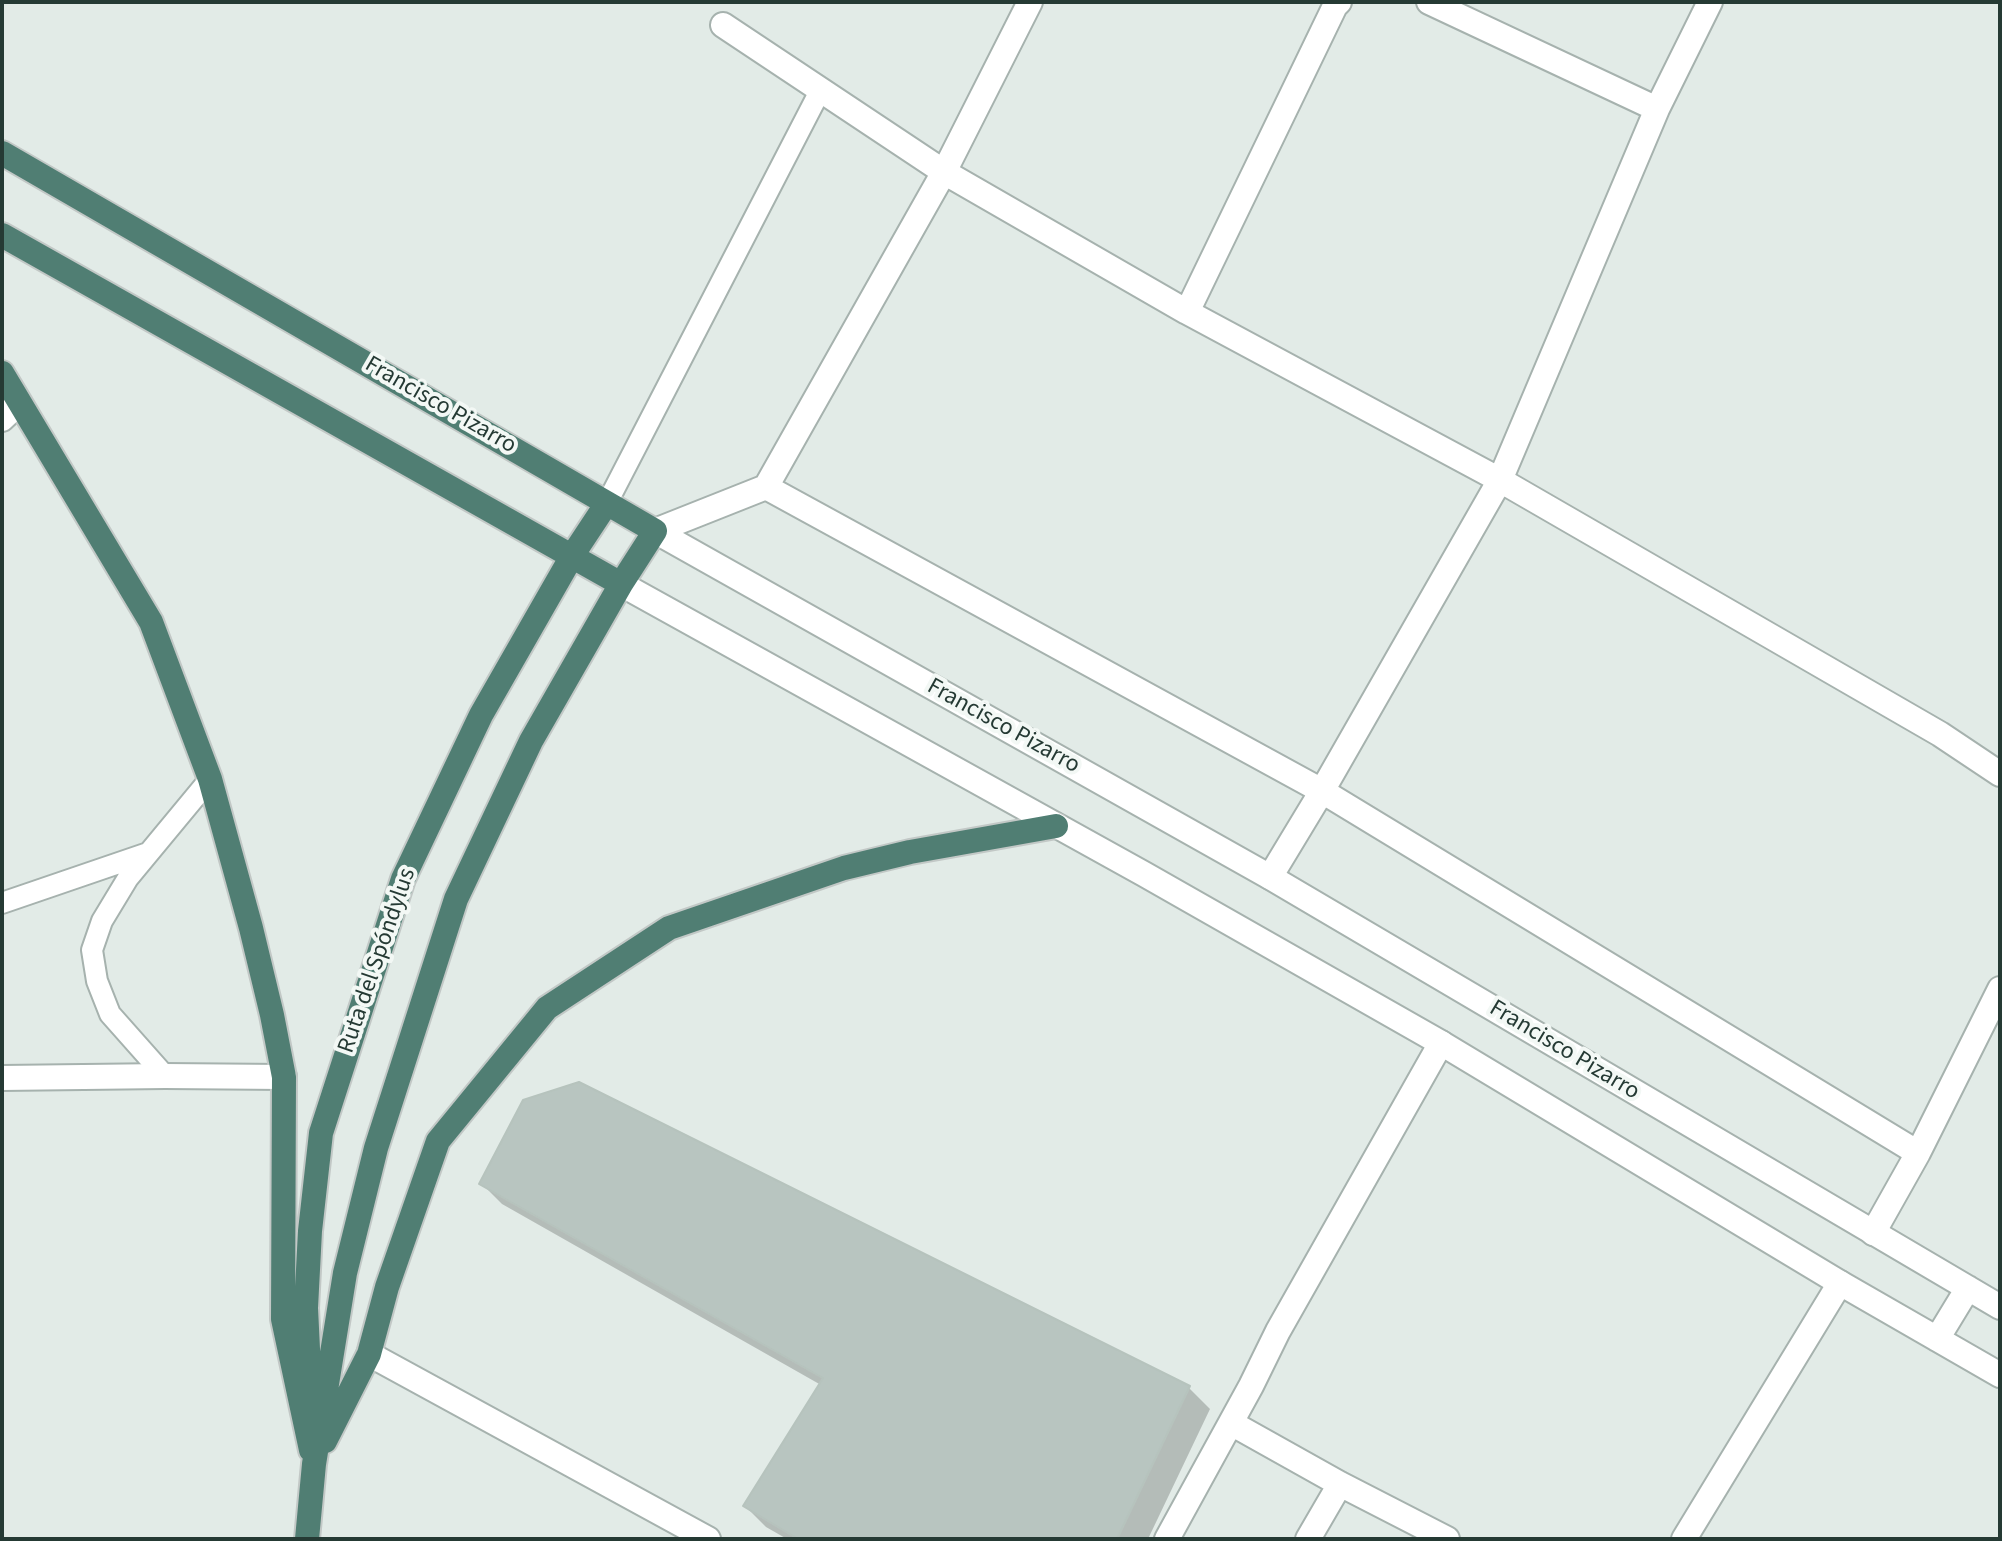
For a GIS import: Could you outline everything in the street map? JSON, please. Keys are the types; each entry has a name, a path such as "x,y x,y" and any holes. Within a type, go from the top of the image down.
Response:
{"highway":[{"name":"Francisco Pizarro","path":"2,153 655,531"},
{"path":"2,235 621,584"},
{"path":"2,373 10,411 151,622 210,779 251,928 284,1077 283,1319 314,1464"},
{"name":"Ruta del Spóndylus","path":"314,1464 306,1308 310,1231 321,1133 403,879 481,715 572,556 607,503"},
{"name":"Ruta del Spóndylus","path":"307,1539 314,1464 345,1273 372,1162 456,899 531,741 655,531"},
{"path":"314,1464 369,1354 387,1287 438,1141 547,1008 669,928 844,868 910,852 1056,826"}],"street":[{"path":"655,531 766,487 944,172 1030,2"},
{"path":"1187,312 1339,2"},
{"path":"1429,2 1657,109"},
{"path":"1270,877 1500,480 1657,109 1710,2"},
{"path":"723,25 944,172 1187,312 1500,480 1940,734 2000,774"},
{"path":"766,487 1322,791 1918,1153"},
{"name":"Francisco Pizarro","path":"655,531 1270,877 2000,1307"},
{"path":"621,584 1158,881 1441,1043 1840,1283 2000,1375"},
{"path":"1873,1233 1918,1153 2000,989"},
{"path":"1167,1539 1278,1331 1441,1043"},
{"path":"2,1078 284,1077"},
{"path":"1684,1539 1840,1283"},
{"path":"1937,1339 1968,1288"},
{"path":"369,1354 708,1539"},
{"path":"1231,1423 1447,1539"},
{"path":"1308,1539 1340,1484"}],"lane":[{"path":"607,503 821,89"},
{"path":"165,1076 110,1014 97,981 92,950 102,921 128,878 210,779"},
{"path":"2,903 148,853"}],"building":[{"path":"579,1082 1190,1386 1117,1539 798,1539 743,1506 823,1378 479,1184 523,1100"}]}
